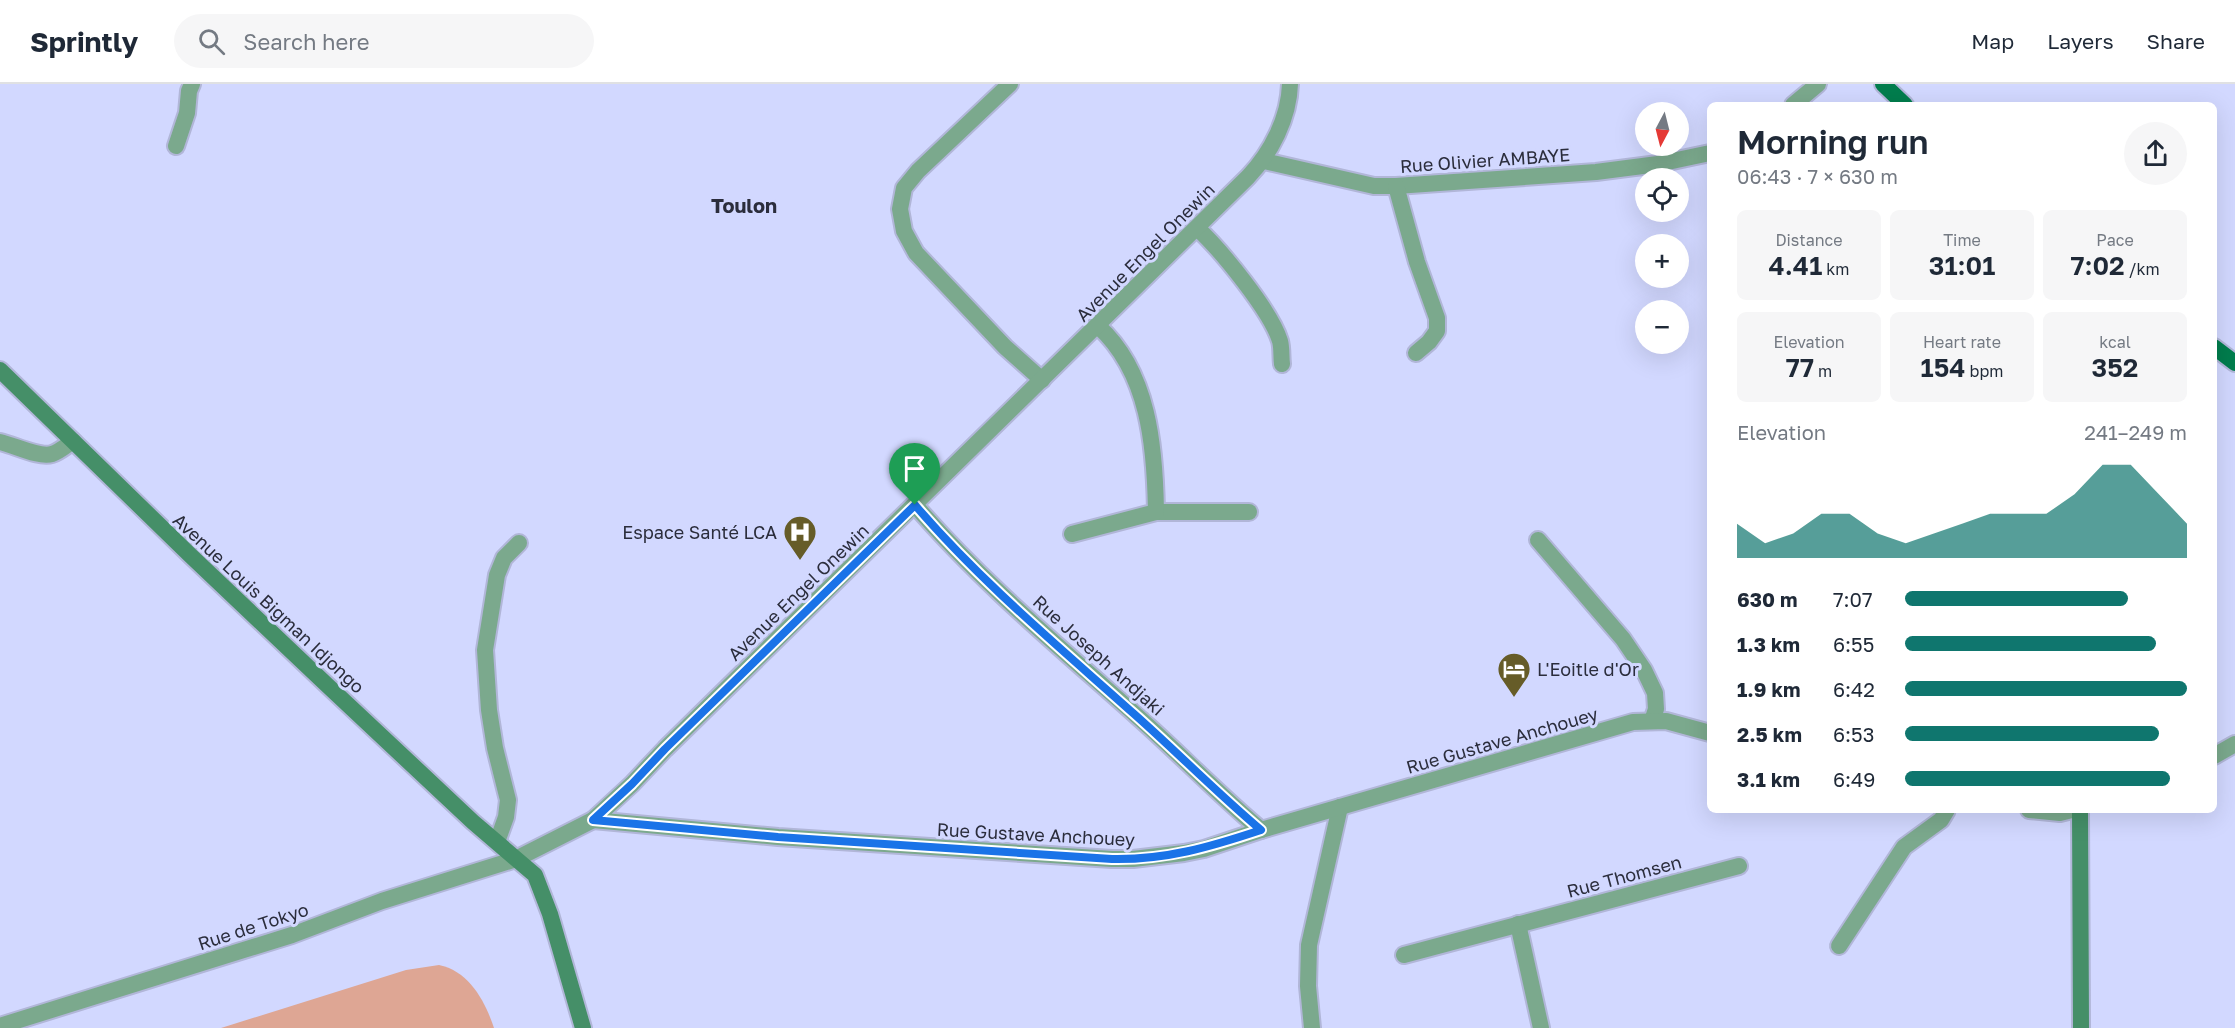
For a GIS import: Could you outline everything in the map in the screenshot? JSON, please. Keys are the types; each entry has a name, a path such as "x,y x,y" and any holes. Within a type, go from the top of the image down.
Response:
{"main road":[{"path":"1883,84 1902,102"},
{"path":"2217,349 2235,363"},
{"name":"Avenue Louis Bigman Idjongo","path":"0,370 198,563 497,843 535,875 550,914 583,1028"},
{"path":"2080,813 2081,1028"}],"street":[{"path":"176,146 192,84"},
{"path":"1010,84 918,171 904,188 900,209 904,231 916,253 998,340 1041,380"},
{"name":"Avenue Engel Onewin","path":"516,859 593,820 632,784 1264,161 1286,109 1290,84"},
{"path":"1797,102 1818,84"},
{"name":"Rue Olivier AMBAYE","path":"1264,161 1374,186 1396,186 1596,172 1658,164 1707,154"},
{"path":"1396,186 1417,262 1437,318 1437,331 1429,342 1416,353"},
{"path":"1197,228 1243,280 1266,313 1280,341 1282,364"},
{"path":"1098,326 1123,354 1135,381 1152,435 1156,512"},
{"path":"0,442 16,445 35,453 52,454 73,441"},
{"name":"Rue Joseph Andjaki","path":"915,505 946,539 1040,630 1178,752 1261,830"},
{"path":"1072,534 1156,512 1249,512"},
{"path":"1538,540 1623,639 1644,670 1655,693 1656,709 1652,721"},
{"path":"497,843 506,817 508,800 495,748 489,710 485,650 497,575 504,558 519,543"},
{"name":"Rue Gustave Anchouey","path":"593,820 778,837 1133,859 1204,849 1261,830 1633,722 1666,722 1707,732"},
{"path":"2217,754 2235,744"},
{"path":"1312,1028 1308,986 1309,945 1340,807"},
{"path":"1839,946 1905,848 1941,820 1945,813"},
{"name":"Rue de Tokyo","path":"0,1026 292,935 382,901 516,859"},
{"name":"Rue Thomsen","path":"1404,955 1739,866"},
{"path":"1518,924 1540,1028"}],"shaded area":[{"path":"439,965 450,968 467,980 481,998 494,1028 221,1028 406,970"}],"place":[{"name":"Espace Santé LCA","path":"800,561"},
{"name":"L'Eoitle d'Or","path":"1514,698"}],"district":[{"name":"Toulon","path":"744,205"}],"route":[{"path":"915,505 946,539 1040,630 1178,752 1261,830 1204,849 1184,853 1158,857 1112,859 778,837 593,820 915,505"}]}
